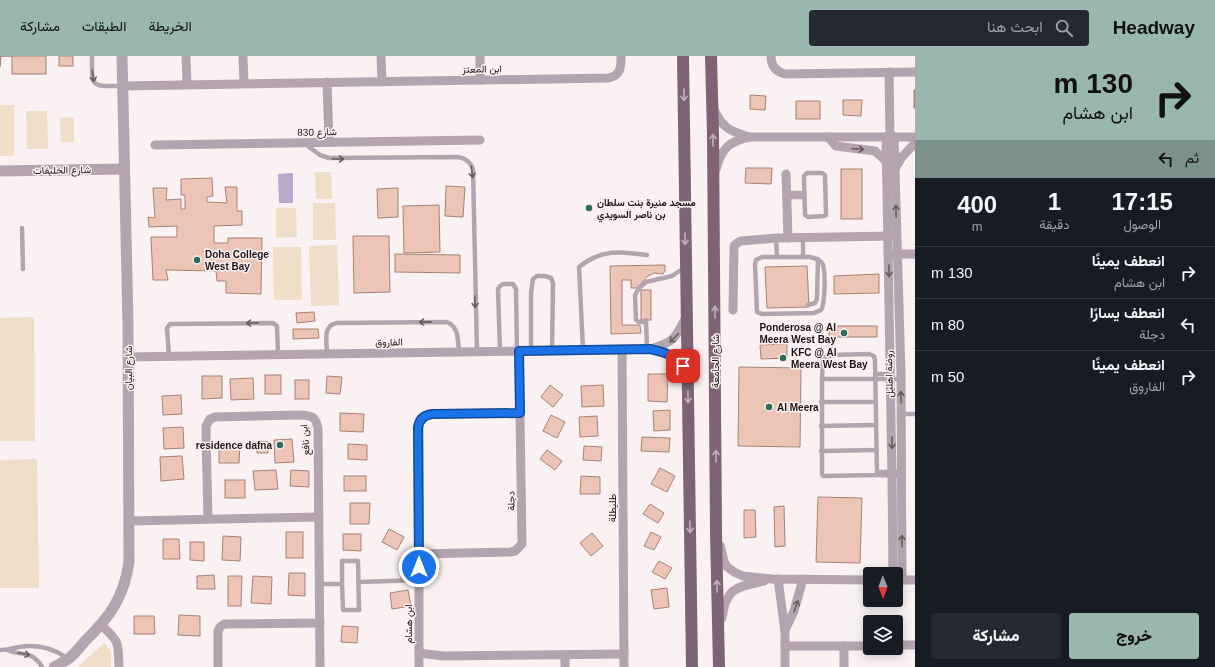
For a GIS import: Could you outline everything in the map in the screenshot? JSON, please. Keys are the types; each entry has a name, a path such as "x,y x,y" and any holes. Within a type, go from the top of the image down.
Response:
{"main road":[{"path":"683,56 692,667"},
{"name":"شارع الجامعة","path":"711,56 716,532 719,667"}],"street":[{"name":"شارع البيان","path":"54,667 66,663 101,625 115,606 127,574 129,562 128,357 122,56"},
{"path":"186,56 187,84"},
{"path":"243,56 244,83"},
{"path":"381,56 382,82"},
{"path":"480,56 480,80"},
{"name":"ابن المعتز","path":"123,86 612,77 619,72 621,67 620,56"},
{"path":"771,56 773,67 781,73 786,74 915,72"},
{"name":"روضة اهليل","path":"889,72 893,254 901,376 901,414 897,474 899,567"},
{"path":"327,82 328,142"},
{"path":"712,90 714,109 722,124 734,132 750,137"},
{"path":"713,184 720,155 732,143 750,137 915,137"},
{"path":"828,137 836,146 876,151 892,165 915,143"},
{"name":"شارع 830","path":"155,145 480,140"},
{"name":"شارع الخليفات","path":"0,171 124,169"},
{"path":"786,174 788,238"},
{"path":"733,310 734,246 741,241 803,237 893,236"},
{"path":"897,474 890,376 893,254 915,254"},
{"name":"الفاروق","path":"128,357 649,349 664,345 675,338 687,316"},
{"name":"الفاروق","path":"649,349 668,354 676,358 683,366 688,376"},
{"name":"طليطلة","path":"622,350 624,667"},
{"name":"دجلة","path":"418,554 510,552 515,551 522,544 518,351"},
{"name":"ابن هشام","path":"419,667 418,428 420,419 432,414 520,413"},
{"name":"ابن نافع","path":"208,518 206,433 210,418 299,415 311,416 316,420 319,517 320,667"},
{"path":"129,521 208,518 319,517"},
{"path":"894,567 897,524"},
{"path":"716,532 724,561 729,569 743,576 775,579 863,580"},
{"path":"775,579 785,632 785,667"},
{"path":"718,647 724,607 730,593 740,586 775,579"},
{"path":"785,632 794,611 803,579"},
{"path":"903,580 915,580"},
{"path":"218,667 218,631 224,624 320,623"},
{"path":"101,625 117,642 119,667"},
{"path":"903,646 915,645"},
{"path":"785,646 863,646"},
{"path":"844,646 844,667"},
{"path":"419,653 443,656 624,654"},
{"path":"565,655 565,667"}],"lane":[{"path":"92,56 93,82 100,86 123,86"},
{"path":"304,143 320,155 329,158 462,157 469,161 473,169 478,352"},
{"path":"805,174 824,174 825,215 816,217 806,216 804,195 805,174"},
{"path":"786,195 804,195"},
{"path":"22,228 23,269"},
{"path":"803,237 803,257"},
{"path":"776,238 777,256"},
{"path":"583,350 579,267 589,259 610,252 647,255"},
{"path":"777,256 803,257 818,259 823,264 824,302 821,310 814,313 759,314 756,308 756,260 762,257 777,256"},
{"path":"808,305 815,303 817,299 818,259"},
{"path":"649,349 646,321 639,322 636,320 635,295 639,288 646,282 672,276 686,267"},
{"path":"531,351 531,294 533,279 537,276 544,276 551,278 553,283 552,351"},
{"path":"646,282 646,290"},
{"path":"500,351 498,289 503,284 513,284 516,289 518,351"},
{"path":"327,354 327,332 330,326 337,323 447,322 453,326 456,331 459,352"},
{"path":"168,356 168,326 170,324 265,323 275,323 277,326 278,355"},
{"path":"877,474 875,358 872,355 834,355 825,357 823,359 821,402 822,474 824,476 897,474"},
{"path":"822,379 901,376"},
{"path":"821,402 876,402"},
{"path":"901,414 915,414"},
{"path":"821,426 876,426"},
{"path":"821,451 876,450"},
{"path":"402,559 403,580"},
{"path":"342,561 358,561 358,610 343,610 342,584 342,561"},
{"path":"359,582 419,580"},
{"path":"320,584 342,584"},
{"path":"0,650 27,646 41,647 55,651 66,663"},
{"path":"7,650 32,656 42,667"}],"shaded area":[{"path":"0,105 14,105 14,156 0,156"},
{"path":"26,111 47,111 48,149 27,149"},
{"path":"74,117 74,142 61,142 60,118"},
{"path":"315,172 331,172 332,199 316,199"},
{"path":"293,173 293,203 279,203 278,174"},
{"path":"313,203 335,203 336,240 313,240"},
{"path":"276,208 296,208 297,237 276,238"},
{"path":"337,245 339,305 311,306 309,246"},
{"path":"273,247 301,247 302,300 274,300"},
{"path":"34,317 35,441 0,441 0,318"},
{"path":"37,459 39,588 0,588 0,460"},
{"path":"104,643 111,651 111,667 78,667"}],"building":[{"path":"12,56 46,56 46,74 12,74"},
{"path":"59,56 73,56 73,66 59,66"},
{"path":"915,90 915,108 914,108"},
{"path":"750,95 766,96 765,110 750,109"},
{"path":"843,100 862,100 861,116 843,115"},
{"path":"796,101 820,101 820,119 796,119"},
{"path":"746,168 772,168 771,184 745,183"},
{"path":"841,169 862,169 862,219 841,219"},
{"path":"212,178 213,196 207,197 207,202 227,203 225,187 237,187 237,211 242,211 242,225 214,226 214,243 228,243 228,238 262,238 261,294 226,293 226,281 217,281 216,271 166,270 168,280 153,280 151,237 177,237 177,226 149,227 148,217 155,218 153,188 167,188 166,200 181,199 181,209 185,209 185,195 181,195 181,179"},
{"path":"446,186 465,187 463,217 445,216"},
{"path":"398,188 398,217 378,218 377,189"},
{"path":"439,205 440,252 404,253 403,206"},
{"path":"353,236 389,236 390,292 354,293"},
{"path":"395,254 460,255 460,273 395,272"},
{"path":"665,265 665,271 663,274 654,273 648,276 637,288 631,288 631,280 622,280 622,325 640,325 641,333 611,334 610,266"},
{"path":"807,266 809,307 767,308 765,267"},
{"path":"879,274 879,293 834,294 834,276"},
{"path":"641,290 651,290 651,320 641,320"},
{"path":"314,312 315,321 297,323 296,313"},
{"path":"829,326 877,326 877,337 829,337"},
{"path":"293,329 318,329 319,338 293,339"},
{"path":"787,344 787,358 761,359 760,345"},
{"name":"Al Meera","path":"739,367 801,368 800,447 738,446"},
{"path":"648,374 668,374 667,402 648,401"},
{"path":"265,375 281,375 281,394 265,394"},
{"path":"202,376 222,376 222,398 202,399"},
{"path":"327,376 342,377 340,394 326,393"},
{"path":"253,378 254,399 231,400 230,379"},
{"path":"295,380 309,380 309,399 295,399"},
{"path":"550,385 563,395 553,407 541,397"},
{"path":"603,385 604,406 582,407 581,386"},
{"path":"181,395 182,414 163,415 162,396"},
{"path":"670,410 670,430 654,431 653,411"},
{"path":"340,413 364,414 363,432 340,431"},
{"path":"551,415 565,422 557,438 543,431"},
{"path":"597,416 598,436 580,437 579,417"},
{"path":"183,427 184,448 164,449 163,428"},
{"path":"642,437 670,438 669,452 641,451"},
{"path":"292,439 294,462 275,463 274,440"},
{"path":"257,441 269,442 268,453 257,453"},
{"path":"219,444 240,444 239,463 219,463"},
{"path":"348,444 367,445 367,460 348,459"},
{"path":"584,446 602,447 601,461 583,460"},
{"path":"547,450 562,461 555,470 540,459"},
{"path":"182,456 184,479 161,481 160,457"},
{"path":"660,468 675,476 667,492 651,484"},
{"path":"276,470 278,489 255,490 253,471"},
{"path":"291,470 309,471 309,487 290,486"},
{"path":"344,476 366,476 366,491 344,491"},
{"path":"581,476 600,477 600,494 580,494"},
{"path":"225,480 245,480 245,498 225,498"},
{"path":"818,497 862,498 860,563 816,562"},
{"path":"350,503 370,503 369,524 350,524"},
{"path":"650,504 664,513 658,523 643,514"},
{"path":"784,506 785,546 775,547 774,507"},
{"path":"744,510 755,510 756,537 744,538"},
{"path":"389,529 404,537 397,550 382,542"},
{"path":"286,532 303,532 303,558 286,558"},
{"path":"651,532 661,537 654,550 644,546"},
{"path":"592,533 603,546 591,556 580,543"},
{"path":"343,534 361,534 361,551 343,550"},
{"path":"223,536 241,537 240,561 222,560"},
{"path":"163,539 179,539 180,559 163,559"},
{"path":"190,542 204,542 204,561 190,560"},
{"path":"659,561 672,568 665,579 652,572"},
{"path":"289,573 305,573 305,596 288,595"},
{"path":"214,575 215,589 197,589 197,576"},
{"path":"228,576 242,576 241,606 228,606"},
{"path":"253,576 272,577 271,604 251,603"},
{"path":"667,588 669,607 654,609 651,590"},
{"path":"408,590 411,606 392,609 390,593"},
{"path":"179,615 200,616 200,636 178,635"},
{"path":"134,616 154,616 155,634 134,634"},
{"path":"342,626 358,627 357,643 341,642"}],"place":[{"name":"مسجد منيرة بنت سلطان بن ناصر السويدي","path":"589,208"},
{"name":"Doha College West Bay","path":"197,260"},
{"name":"Ponderosa @ Al Meera West Bay","path":"844,333"},
{"name":"KFC @ Al Meera West Bay","path":"783,358"},
{"name":"Al Meera","path":"769,407"},
{"name":"residence dafna","path":"280,445"}],"route":[{"path":"419,567 418,428 420,419 432,414 520,413 519,351 650,349 676,358 683,366"}]}
